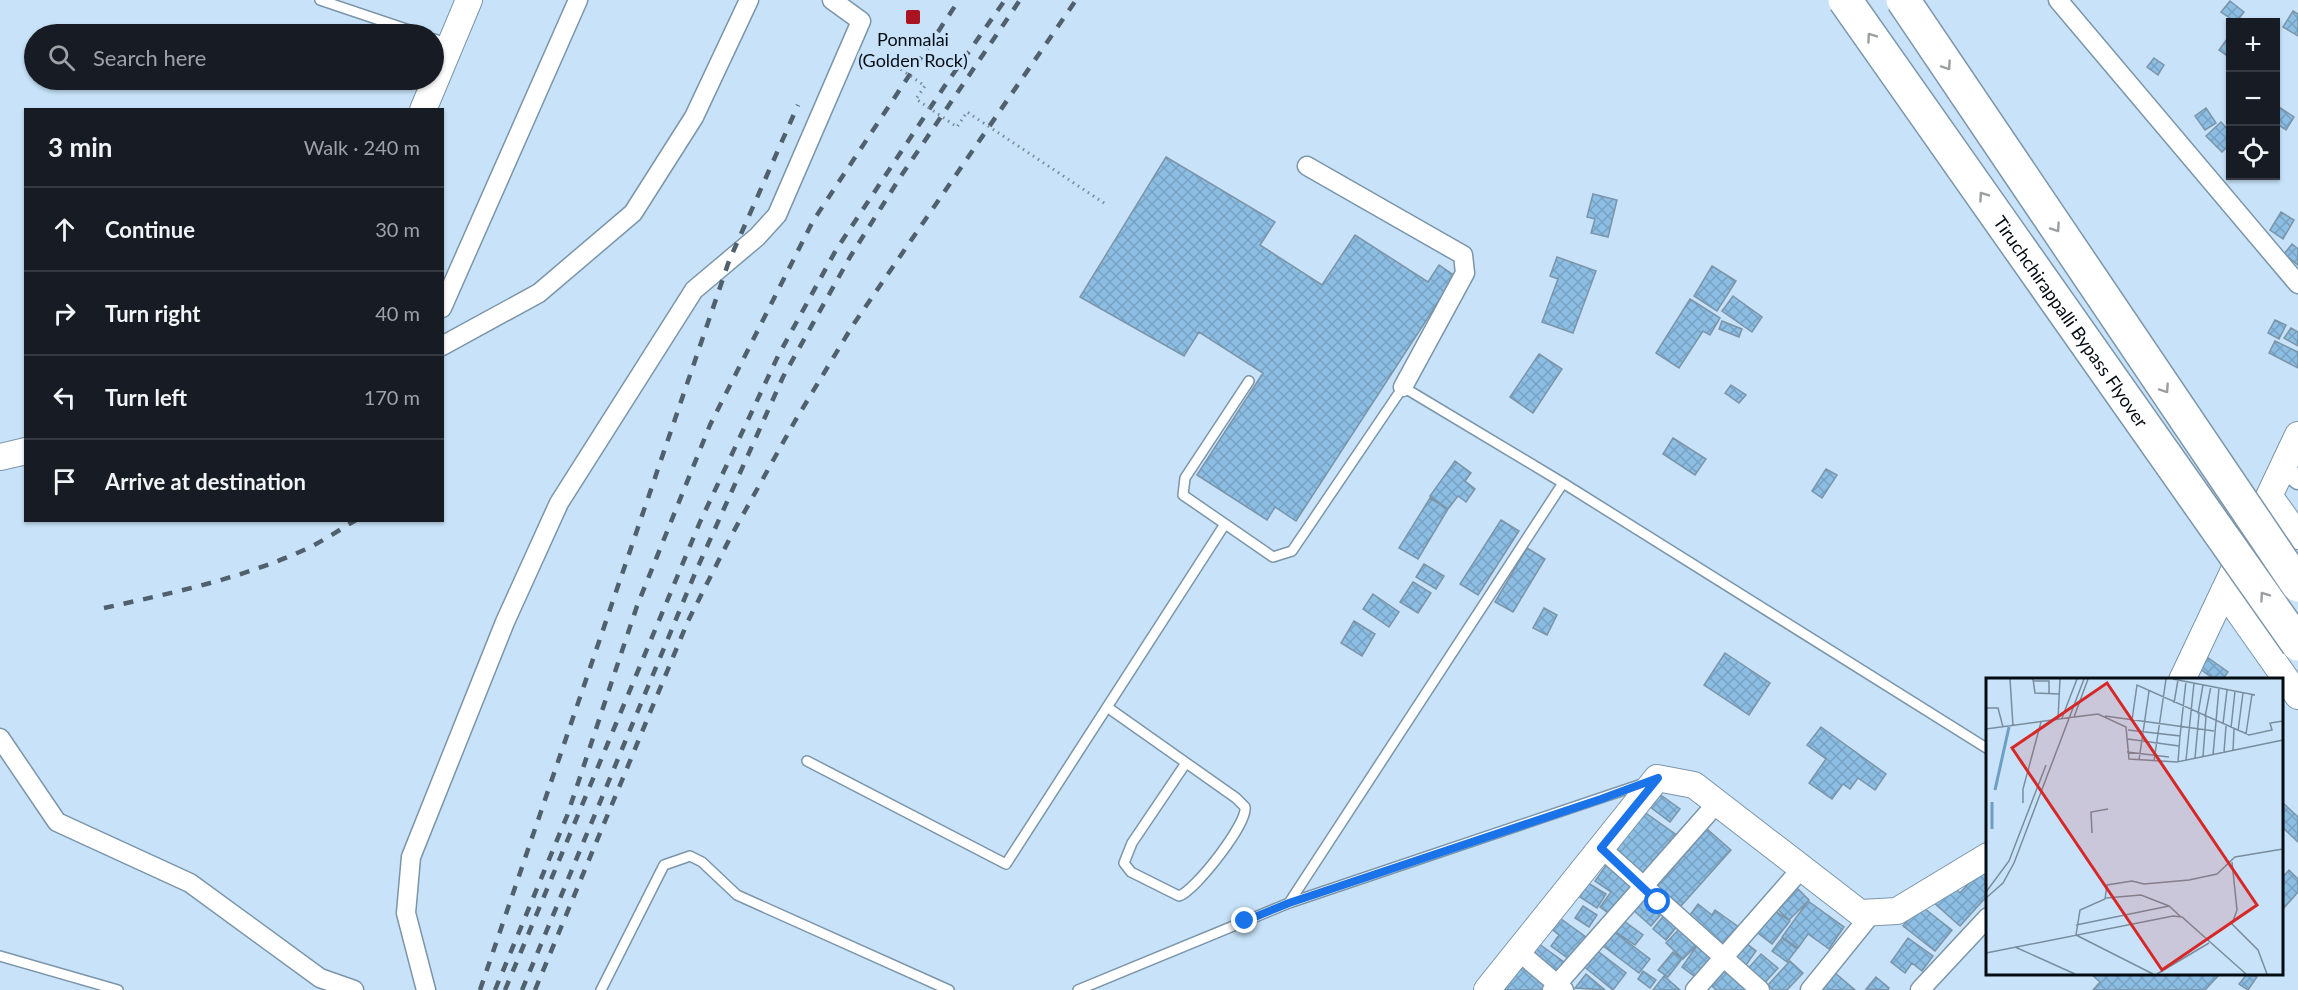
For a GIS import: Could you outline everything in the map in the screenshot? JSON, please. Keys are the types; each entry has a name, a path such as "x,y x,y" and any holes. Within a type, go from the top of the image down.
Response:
{"highway":[{"name":"Tiruchchirappalli Bypass Flyover","path":"1845,0 2298,644"},
{"path":"1903,0 2298,585"}],"street":[{"path":"444,39 470,0"},
{"path":"444,304 473,245 578,0"},
{"path":"444,345 539,293 633,213 694,117 749,0"},
{"path":"426,990 406,913 411,857 505,622 560,502 694,290 757,237 777,215 842,70 861,21 832,0"},
{"path":"2058,0 2298,284"},
{"path":"424,108 429,90"},
{"path":"1307,166 1463,255 1465,273 1403,387"},
{"path":"2183,678 2270,497 2291,474 2298,435"},
{"path":"0,457 24,451"},
{"path":"2270,497 2298,536"},
{"path":"2224,591 2298,696"},
{"path":"0,738 57,822 190,883 320,978 354,990"},
{"path":"1487,990 1658,778 1694,785 1860,913 1897,911 1986,857"},
{"path":"1518,951 1558,988 1717,803"},
{"path":"1601,848 1642,888 1760,990"},
{"path":"1695,990 1802,868"},
{"path":"1810,990 1873,912"},
{"path":"1921,990 1986,919"}],"lane":[{"path":"320,0 391,24"},
{"path":"1249,381 1185,478 1183,495 1273,556 1292,551 1403,387 1563,483 1986,748"},
{"path":"1289,903 1563,483"},
{"path":"807,761 1006,864 1225,524"},
{"path":"1107,707 1236,798 1245,807 1246,814 1206,871 1189,891 1179,896 1131,872 1124,863 1132,843 1186,763"},
{"path":"1078,990 1289,903 1658,778"},
{"path":"601,990 663,865 690,856 707,866 737,895 949,990"},
{"path":"0,956 118,990"}],"path":[{"path":"886,59 926,86 916,99 957,127 967,112 1107,205"}],"building":[{"path":"2230,1 2244,12 2239,18 2230,18 2221,12"},
{"path":"2293,11 2298,14 2298,36 2283,27"},
{"path":"2226,40 2226,55 2219,50"},
{"path":"2154,58 2164,65 2158,75 2147,67"},
{"path":"2206,108 2216,123 2205,130 2195,116"},
{"path":"2280,108 2294,117 2286,130 2280,126"},
{"path":"2221,122 2226,128 2226,148 2222,152 2206,136"},
{"path":"1166,157 1275,222 1260,245 1322,285 1355,235 1428,282 1439,265 1455,276 1296,521 1275,507 1267,520 1197,475 1263,373 1199,332 1184,356 1080,297"},
{"path":"1593,194 1617,200 1608,237 1591,233 1595,219 1587,217"},
{"path":"2281,212 2294,220 2283,239 2270,230"},
{"path":"2292,244 2298,249 2298,265 2284,254"},
{"path":"1557,257 1596,271 1573,333 1542,322 1558,279 1550,276"},
{"path":"1712,266 1736,281 1717,311 1694,296"},
{"path":"1733,296 1762,317 1752,332 1722,311"},
{"path":"1690,299 1720,318 1710,335 1703,331 1679,368 1656,353"},
{"path":"2275,320 2286,325 2279,339 2268,333"},
{"path":"1722,321 1742,329 1739,337 1719,329"},
{"path":"2291,328 2298,332 2298,346 2284,338"},
{"path":"2275,341 2298,352 2298,368 2269,353"},
{"path":"1539,354 1562,369 1533,413 1510,397"},
{"path":"1731,385 1746,395 1739,403 1725,393"},
{"path":"1673,438 1706,459 1695,475 1663,454"},
{"path":"1455,461 1471,473 1465,481 1475,489 1466,502 1458,496 1448,509 1430,496"},
{"path":"1826,469 1837,475 1822,498 1812,491"},
{"path":"1430,498 1448,509 1418,559 1399,548"},
{"path":"1501,520 1519,531 1478,595 1460,584"},
{"path":"1527,548 1545,559 1513,612 1495,602"},
{"path":"1424,564 1444,576 1436,589 1416,577"},
{"path":"1413,582 1431,593 1418,613 1400,602"},
{"path":"1373,594 1399,612 1389,627 1363,609"},
{"path":"1544,608 1557,615 1547,635 1533,628"},
{"path":"1354,621 1375,634 1362,656 1341,643"},
{"path":"1725,653 1770,683 1749,715 1704,685"},
{"path":"2207,657 2228,672 2224,678 2212,678 2199,668"},
{"path":"1821,727 1886,774 1875,790 1858,778 1850,789 1843,784 1832,799 1809,783 1826,759 1807,745"},
{"path":"1658,793 1680,809 1670,822 1649,806"},
{"path":"2283,803 2298,817 2298,842 2283,828"},
{"path":"1643,811 1678,836 1648,878 1613,853"},
{"path":"1707,829 1731,850 1681,906 1657,886"},
{"path":"1607,864 1636,885 1614,917 1600,907 1611,892 1595,881"},
{"path":"1986,866 1986,897 1960,926 1934,903 1951,884 1960,893"},
{"path":"2289,870 2298,879 2298,892 2283,909 2283,877"},
{"path":"1588,883 1606,894 1597,908 1580,897"},
{"path":"1796,887 1809,900 1789,920 1773,905"},
{"path":"1642,898 1661,914 1651,926 1632,909"},
{"path":"1808,901 1844,927 1829,949 1808,934 1798,948 1782,937"},
{"path":"1698,904 1712,915 1715,910 1740,928 1725,948 1687,919"},
{"path":"1920,905 1952,930 1935,951 1903,926"},
{"path":"1583,906 1597,915 1589,927 1575,918"},
{"path":"1771,908 1790,921 1772,944 1754,930"},
{"path":"1665,914 1679,924 1666,940 1653,929"},
{"path":"1557,916 1590,940 1573,962 1551,946 1559,935 1549,927"},
{"path":"1624,921 1643,935 1635,945 1616,932"},
{"path":"1682,926 1699,943 1683,959 1666,943"},
{"path":"1613,931 1650,959 1639,973 1602,945"},
{"path":"1782,938 1797,949 1787,962 1772,951"},
{"path":"1908,938 1933,956 1922,971 1912,963 1905,973 1891,962"},
{"path":"1741,939 1756,951 1744,968 1728,956"},
{"path":"1535,941 1568,965 1559,977 1526,953"},
{"path":"1698,944 1715,957 1698,979 1682,967"},
{"path":"1595,949 1626,973 1613,990 1582,965"},
{"path":"1673,952 1682,959 1668,977 1658,970"},
{"path":"1761,954 1778,968 1761,987 1745,972"},
{"path":"1517,960 1547,984 1542,990 1496,990"},
{"path":"1790,961 1803,973 1787,990 1773,990 1768,985"},
{"path":"1723,963 1752,990 1716,990 1707,981"},
{"path":"1643,971 1656,980 1650,988 1638,979"},
{"path":"1834,972 1855,990 1818,990"},
{"path":"1586,974 1605,990 1575,988"},
{"path":"2092,975 2219,975 2205,990 2093,990 2100,982"},
{"path":"2246,975 2257,977 2248,990 2239,984"},
{"path":"1664,976 1680,990 1653,990"},
{"path":"1876,977 1889,988 1888,990 1866,989"}],"railway":[{"path":"495,990 567,816 637,606 710,425 813,221 959,0"},
{"path":"505,990 700,522 778,356 836,250 944,87 1005,0"},
{"path":"522,990 696,571 783,377 850,257 901,176 1020,0"},
{"path":"535,990 688,621 730,538 795,421 853,325 1076,0"},
{"path":"480,990 729,261 798,105"},
{"path":"104,608 206,584 255,569 311,547 353,522"}],"place":[{"name":"Ponmalai (Golden Rock)","path":"913,17"}],"route":[{"path":"1245,921 1289,903 1658,778 1601,848 1658,902"}]}
